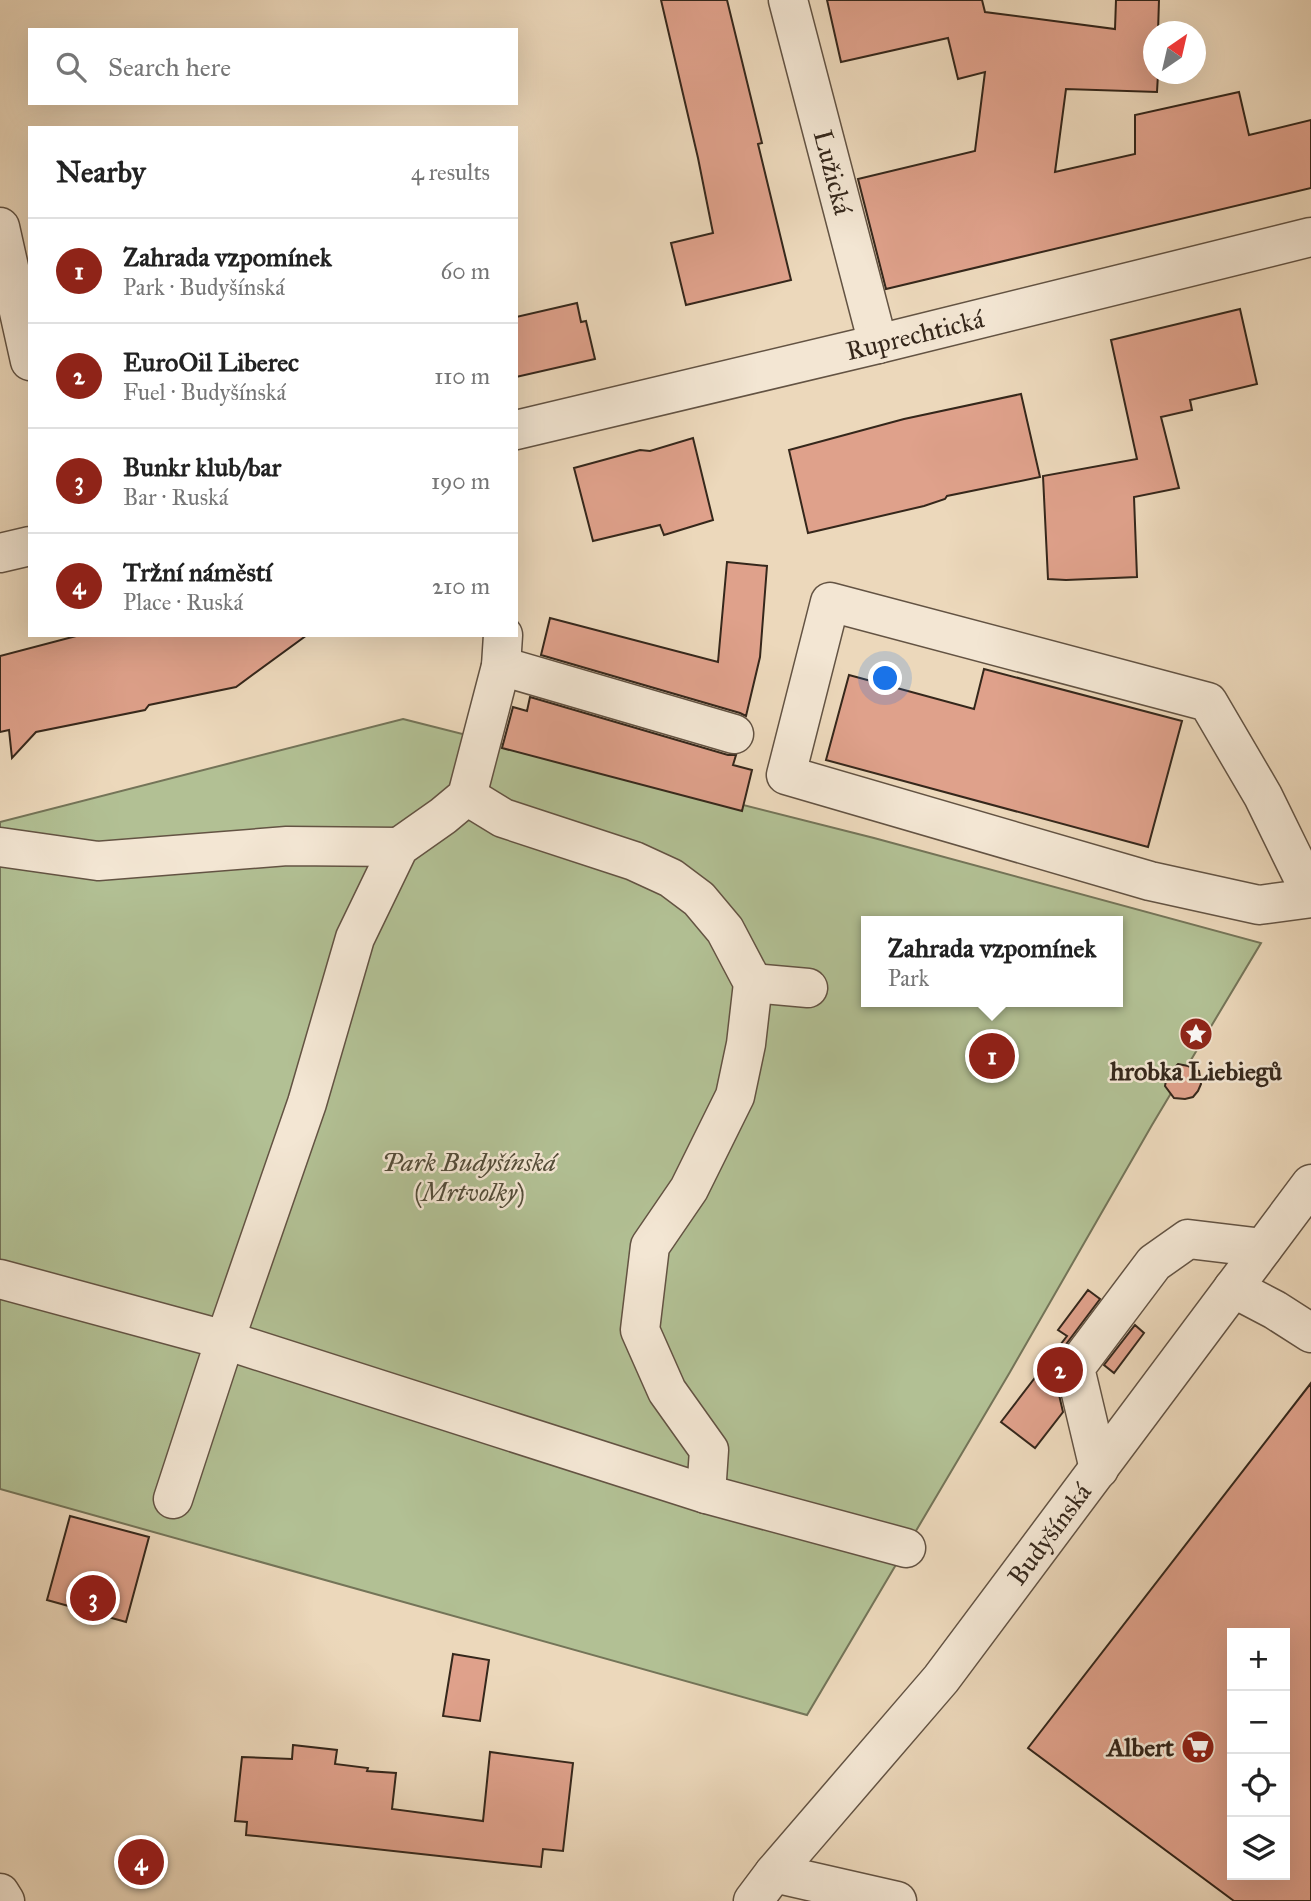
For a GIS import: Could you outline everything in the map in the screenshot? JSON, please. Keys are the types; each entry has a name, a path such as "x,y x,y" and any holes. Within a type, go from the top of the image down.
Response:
{"street":[{"name":"Lužická","path":"788,0 878,344"},
{"path":"0,228 28,352"},
{"name":"Ruprechtická","path":"518,430 1311,237"},
{"path":"0,553 28,546"},
{"path":"830,602 1208,702 1263,796 1311,896 1259,905 1150,881 786,775 830,602"},
{"path":"173,1499 307,1103 355,938 399,847 467,796 502,650 734,734"},
{"path":"467,796 503,818 634,861 671,878 699,899 725,930 753,983 746,1044 735,1096 689,1189 650,1246 640,1329 667,1391 709,1450 706,1494"},
{"path":"0,847 98,861 287,846 399,847"},
{"path":"753,983 808,988"},
{"name":"Budyšínská","path":"764,1887 942,1679 1311,1184"},
{"path":"1099,1469 1075,1368 1154,1263 1188,1239 1263,1248"},
{"path":"0,1279 225,1340 706,1494 906,1548"},
{"path":"1233,1288 1311,1333"},
{"path":"764,1887 897,1901"},
{"path":"0,1893 5,1901"}],"green space":[{"name":"Park Budyšínská (Mrtvolky)","path":"403,719 874,838 1261,943 807,1715 0,1489 0,822"}],"building":[{"path":"661,0 727,0 762,143 758,144 791,280 686,305 671,243 713,233"},
{"path":"827,0 982,0 985,12 1115,29 1116,0 1159,0 1158,21 1143,21 1143,84 1157,84 1157,92 1066,89 1055,172 1135,154 1135,115 1239,92 1249,135 1311,120 1311,188 886,289 858,179 975,151 985,72 958,79 948,38 841,62"},
{"path":"577,303 581,322 586,321 595,359 518,377 518,317"},
{"path":"1240,309 1257,384 1190,400 1192,410 1161,417 1179,488 1134,497 1137,577 1048,579 1043,476 1137,459 1111,340"},
{"path":"1021,394 1040,477 947,496 924,506 808,533 789,450 904,419"},
{"path":"693,438 713,520 664,535 660,525 593,541 574,468"},
{"path":"727,562 767,566 760,657 746,716 541,655 550,618 718,662"},
{"path":"72,637 304,637 236,687 149,705 145,710 36,732 12,758 9,730 0,732 0,656"},
{"path":"984,669 1182,721 1148,847 826,760 849,675 974,709"},
{"path":"530,697 728,755 736,755 733,765 752,770 742,811 502,748 513,707 527,711"},
{"path":"1178,1064 1199,1071 1201,1084 1193,1097 1174,1098 1165,1086 1167,1075"},
{"path":"1088,1290 1100,1299 1054,1363 1063,1412 1035,1448 1001,1422 1067,1336 1058,1330"},
{"path":"1135,1325 1144,1333 1114,1373 1104,1365"},
{"path":"1311,1383 1311,1901 1234,1901 1028,1748"},
{"path":"70,1516 149,1537 126,1622 47,1600"},
{"path":"453,1654 489,1660 480,1721 443,1716"},
{"path":"293,1745 337,1750 335,1764 368,1768 367,1771 396,1773 392,1809 483,1821 490,1752 573,1763 563,1851 543,1849 541,1867 246,1835 247,1822 235,1821 242,1757 292,1759"}],"place":[{"name":"hrobka Liebiegů","path":"1196,1034"},
{"name":"Zahrada vzpomínek","path":"992,1056"},
{"name":"EuroOil Liberec","path":"1060,1370"},
{"name":"Bunkr klub/bar","path":"93,1598"},
{"name":"Albert","path":"1198,1747"},
{"name":"Tržní náměstí","path":"141,1862"}]}
